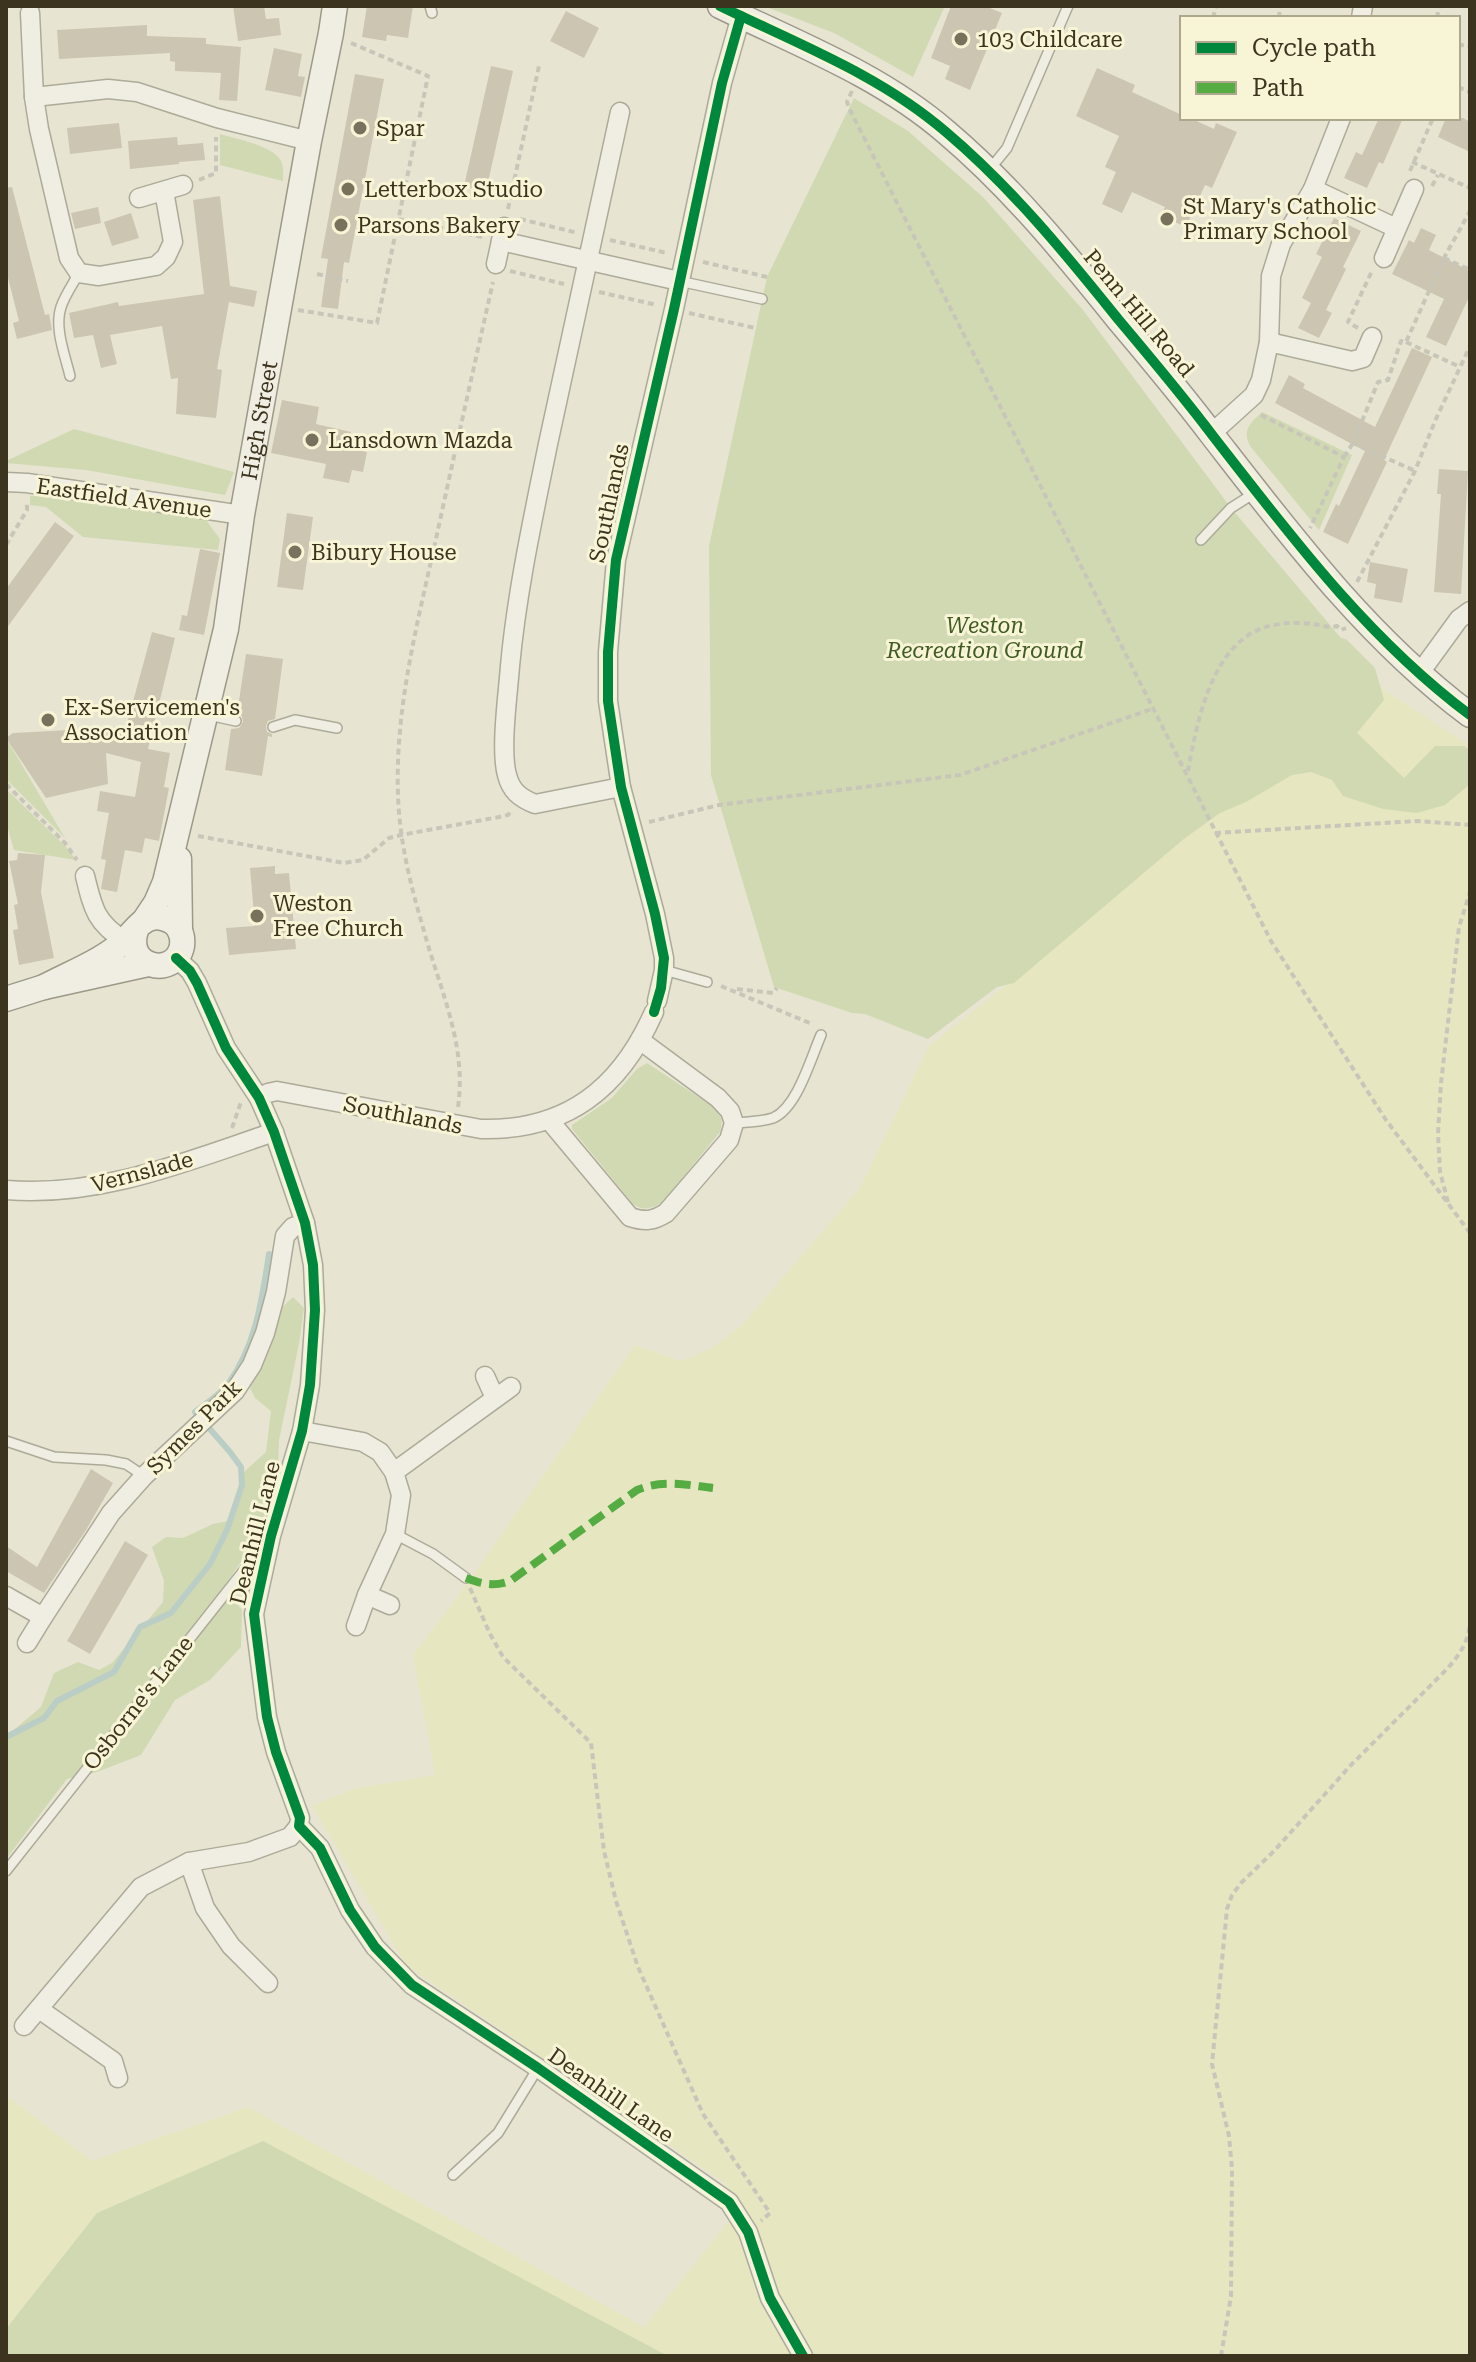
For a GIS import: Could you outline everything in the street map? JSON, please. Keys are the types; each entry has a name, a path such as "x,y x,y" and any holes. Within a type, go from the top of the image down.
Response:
{"street":[{"name":"High Street","path":"135,930 156,903 165,882 226,629 242,515 335,6"},
{"name":"Penn Hill Road","path":"731,11 815,50 887,89 948,133 1026,209 1212,433 1301,548 1347,600 1419,674 1470,715"},
{"name":"Southlands","path":"259,1098 277,1091 455,1125 505,1129 527,1126 569,1111 603,1087 641,1041 655,1007 664,958 621,787 608,701 608,652 616,560 722,83 731,11"},
{"path":"30,13 34,97 39,129 69,258 79,273 99,276 156,266 166,257 173,242 164,191"},
{"path":"34,97 108,89 137,92 217,118 309,141"},
{"path":"620,112 524,558 513,632 505,765 514,792 535,804 621,787"},
{"path":"1212,433 1254,395 1261,380 1269,342 1271,276 1281,244 1313,189 1340,120"},
{"path":"139,198 183,185"},
{"path":"1313,189 1396,228"},
{"path":"1384,258 1414,189"},
{"path":"496,266 502,234 589,260 679,281"},
{"path":"1269,342 1352,361 1363,358 1372,337"},
{"name":"Eastfield Avenue","path":"6,482 242,515"},
{"path":"1419,674 1459,619 1470,611"},
{"name":"High Street","path":"176,832 180,867 180,931"},
{"path":"85,876 91,901 103,925 135,930"},
{"path":"6,999 44,987 148,964 161,966 176,958 182,943 180,931 175,924 160,917 135,930 115,949 44,987"},
{"path":"135,930 136,953 148,964"},
{"name":"Deanhill Lane","path":"176,958 190,971 226,1048 259,1098 305,1223 313,1265 315,1310 310,1385 302,1431 271,1536 254,1614 267,1717 300,1818 299,1826 320,1848 350,1910 375,1947 412,1985 538,2068 729,2202 748,2232 770,2298 803,2356"},
{"path":"549,1120 630,1217 642,1221 655,1220 666,1213 729,1140 734,1123 730,1111 718,1098 641,1041"},
{"name":"Vernslade","path":"6,1190 69,1190 120,1181 274,1132"},
{"name":"Symes Park","path":"27,1643 111,1513 144,1476 235,1391 252,1365 265,1333 276,1292 285,1236 293,1227 305,1223"},
{"path":"485,1376 495,1398"},
{"path":"394,1472 511,1387"},
{"path":"302,1431 363,1442 380,1452 394,1472 401,1495 395,1534 356,1626"},
{"path":"367,1595 390,1605"},
{"path":"6,1596 43,1617"},
{"path":"24,2026 141,1887 189,1862 249,1852 290,1837 299,1826"},
{"path":"189,1862 205,1908 231,1946 268,1983"},
{"path":"39,2009 120,2064"}],"lane":[{"path":"988,172 1007,148 1068,6"},
{"path":"70,376 59,317 61,306 79,273"},
{"path":"679,281 762,299"},
{"path":"1201,540 1231,508 1256,492"},
{"path":"204,714 236,721"},
{"path":"273,727 295,720 337,728"},
{"path":"664,970 707,982"},
{"path":"734,1123 768,1120 790,1104 821,1035"},
{"path":"6,1441 54,1457 126,1464 144,1476"},
{"path":"395,1534 433,1554 466,1578"},
{"name":"Osborne's Lane","path":"6,1871 271,1536"},
{"path":"453,2175 498,2133 538,2068"}],"path":[{"path":"280,306 377,323 428,76 331,33"},
{"path":"539,66 506,216 767,277"},
{"path":"851,94 847,102 849,108 1271,941 1386,1120 1470,1233"},
{"path":"209,176 216,173 217,118"},
{"path":"1414,189 1407,180 1432,120"},
{"path":"1412,162 1470,188"},
{"path":"1406,342 1444,258 1470,211"},
{"path":"398,219 502,234"},
{"path":"1372,337 1348,322 1376,264 1384,258"},
{"path":"1444,258 1470,270"},
{"path":"455,1125 460,1090 453,1021 424,930 401,835 398,742 416,630 496,266 755,328"},
{"path":"317,274 348,281"},
{"path":"1301,548 1353,443 1378,382 1388,380 1401,341 1460,367"},
{"path":"1347,600 1415,471 1470,346"},
{"path":"1243,406 1344,457"},
{"path":"1353,443 1415,471"},
{"path":"6,545 27,510"},
{"path":"1188,774 1197,724 1210,684 1234,647 1246,635 1283,623 1337,626 1341,630 1366,620"},
{"path":"631,826 719,805 960,775 1155,708"},
{"path":"6,784 65,843 85,876"},
{"path":"176,832 344,863 363,860 389,838 508,815 523,799"},
{"path":"1215,833 1417,821 1470,825"},
{"path":"1448,1205 1440,1159 1441,1083 1459,927 1470,892"},
{"path":"707,982 731,989 824,1029 821,1035"},
{"path":"731,989 773,993 777,988"},
{"path":"226,1148 247,1080"},
{"path":"466,1578 503,1657 591,1743 604,1851 616,1901 638,1967 703,2114 770,2213 748,2232"},
{"path":"1221,2356 1231,2296 1232,2169 1229,2136 1212,2064 1227,1909 1241,1883 1351,1765 1448,1668 1462,1651 1470,1622"}],"green space":[{"path":"770,6 945,6 913,77 834,33"},
{"name":"Weston Recreation Ground","path":"854,98 908,131 984,198 1083,310 1231,508 1341,638 1346,639 1375,668 1384,700 1357,733 1404,778 1435,746 1464,746 1470,750 1470,784 1445,805 1417,813 1383,809 1343,796 1332,780 1311,772 1292,775 1246,802 1220,813 1185,838 1014,983 997,987 928,1039 865,1014 852,1013 774,987 711,775 709,546 767,277"},
{"path":"220,134 271,151 283,166 283,181 220,165"},
{"path":"1262,412 1352,455 1319,530 1250,446 1248,427"},
{"path":"74,429 234,472 225,495 86,470 6,463"},
{"path":"30,496 51,496 206,520 220,539 218,550 83,537 46,507 30,505"},
{"path":"1380,687 1470,746 1470,2356 668,2356 263,2141 97,2213 6,2329 6,2095 92,2161 248,2107 644,2327 740,2207 725,2183 406,1965 312,1806 353,1789 435,1775 413,1655 635,1345 681,1361 712,1348 742,1325 860,1188 929,1046 1009,983 1198,821"},
{"path":"6,738 65,838 6,779"},
{"path":"6,789 76,860 14,850 6,822"},
{"path":"647,1063 715,1108 722,1122 720,1132 662,1203 644,1208 633,1204 572,1129 572,1125 612,1098 637,1069"},
{"path":"293,1297 304,1308 279,1440 278,1471 256,1540 223,1588 242,1610 241,1647 210,1680 175,1700 141,1755 97,1772 67,1779 6,1859 6,1733 41,1707 54,1673 78,1662 99,1670 112,1663 163,1602 164,1581 152,1547 166,1537 183,1538 213,1524 233,1520 240,1481 245,1471 266,1452 271,1411 255,1398 248,1384 278,1311"},
{"path":"263,2141 668,2356 6,2356 6,2329 97,2213"}],"building":[{"path":"233,6 264,6 266,19 279,18 281,35 238,41"},
{"path":"367,6 413,6 408,38 387,35 386,41 362,37"},
{"path":"951,6 985,6 1002,13 970,90 945,79 950,66 931,58"},
{"path":"566,11 599,28 584,58 550,41"},
{"path":"147,25 147,36 206,38 206,44 241,47 237,101 219,100 221,73 175,71 175,62 170,61 170,53 59,59 57,30"},
{"path":"274,48 302,54 298,76 305,77 301,97 265,90"},
{"path":"491,66 513,71 486,191 464,186"},
{"path":"1097,68 1135,85 1132,92 1180,114 1180,120 1194,120 1214,129 1216,123 1237,132 1212,188 1205,185 1186,227 1161,216 1165,207 1132,192 1122,213 1102,204 1116,172 1105,167 1119,136 1076,116"},
{"path":"355,74 384,79 349,263 344,262 338,309 321,307 328,259 321,258"},
{"path":"1463,118 1470,122 1470,152 1438,137 1445,120"},
{"path":"1378,120 1402,120 1383,164 1379,162 1367,188 1344,178 1356,152 1362,155"},
{"path":"119,123 122,148 70,154 67,128"},
{"path":"177,137 178,145 203,143 205,160 130,169 128,141"},
{"path":"12,187 45,315 49,314 52,330 17,339 13,323 19,321 6,270 6,188"},
{"path":"220,196 230,286 257,291 254,307 229,302 217,369 222,370 216,418 176,414 178,378 171,379 162,326 110,335 117,364 101,368 93,335 74,338 69,313 118,302 119,306 204,294 193,200"},
{"path":"98,207 101,223 75,229 71,213"},
{"path":"131,213 139,238 112,246 104,222"},
{"path":"1334,218 1361,231 1326,310 1332,313 1319,338 1298,328 1311,303 1302,298 1322,257 1316,254"},
{"path":"1421,228 1436,235 1429,250 1470,271 1470,295 1446,346 1426,337 1444,299 1392,274 1409,240 1414,243"},
{"path":"1412,348 1432,357 1348,544 1323,532 1365,451 1275,403 1289,375 1305,384 1303,388 1375,427"},
{"name":"Lansdown Mazda","path":"282,400 319,407 316,424 351,432 347,448 367,452 363,472 352,470 349,483 323,478 326,464 271,453"},
{"path":"1439,469 1468,471 1461,594 1434,592 1441,494 1437,494"},
{"name":"Bibury House","path":"287,513 313,517 303,590 277,587"},
{"path":"55,522 74,536 6,629 6,589"},
{"path":"200,549 220,553 204,635 179,630 182,615 187,616"},
{"path":"1370,562 1408,569 1402,603 1374,598 1376,584 1367,582"},
{"path":"152,632 175,638 148,749 170,753 164,787 169,788 159,841 145,838 142,853 125,850 117,892 101,889 106,860 101,859 109,813 97,811 100,791 135,797 141,762 106,753 108,784 46,798 6,738 13,733 126,727"},
{"path":"246,654 283,659 275,719 268,721 266,726 272,737 268,736 262,776 225,770 231,729 239,728 243,722 242,716 237,714"},
{"path":"18,853 45,855 41,892 54,958 19,965 13,930 18,929 14,905 18,904 9,861 17,860"},
{"path":"275,866 275,874 289,873 296,949 229,955 226,928 255,926 250,868"},
{"path":"91,1469 113,1483 44,1593 6,1571 6,1546 37,1567"},
{"path":"125,1541 148,1555 90,1654 67,1641"}],"waterway":[{"path":"6,1737 44,1718 57,1701 114,1672 140,1627 171,1613 210,1564 227,1530 242,1485 241,1467 195,1412 217,1396 238,1369 256,1322 269,1254"}],"marked path":[{"path":"466,1578 488,1584 510,1581 637,1490 665,1484 713,1488"}],"cycle path":[{"path":"720,6 866,77 921,112 970,153 1015,198 1078,270 1332,584 1398,653 1470,715"},
{"path":"654,1012 661,988 664,958 621,787 608,701 608,652 616,560 722,83 741,16"},
{"path":"176,958 190,971 226,1048 259,1098 305,1223 313,1265 315,1310 310,1385 302,1431 271,1536 254,1614 267,1717 300,1818 299,1826 320,1848 350,1910 375,1947 412,1985 538,2068 729,2202 748,2232 770,2298 803,2356"}],"place":[{"name":"103 Childcare","path":"961,39"},
{"name":"Spar","path":"360,128"},
{"name":"Letterbox Studio","path":"348,189"},
{"name":"St Mary's Catholic Primary School","path":"1167,219"},
{"name":"Parsons Bakery","path":"341,225"},
{"name":"Lansdown Mazda","path":"312,440"},
{"name":"Bibury House","path":"295,552"},
{"name":"Ex-Servicemen's Association","path":"48,720"},
{"name":"Weston Free Church","path":"257,916"}]}
